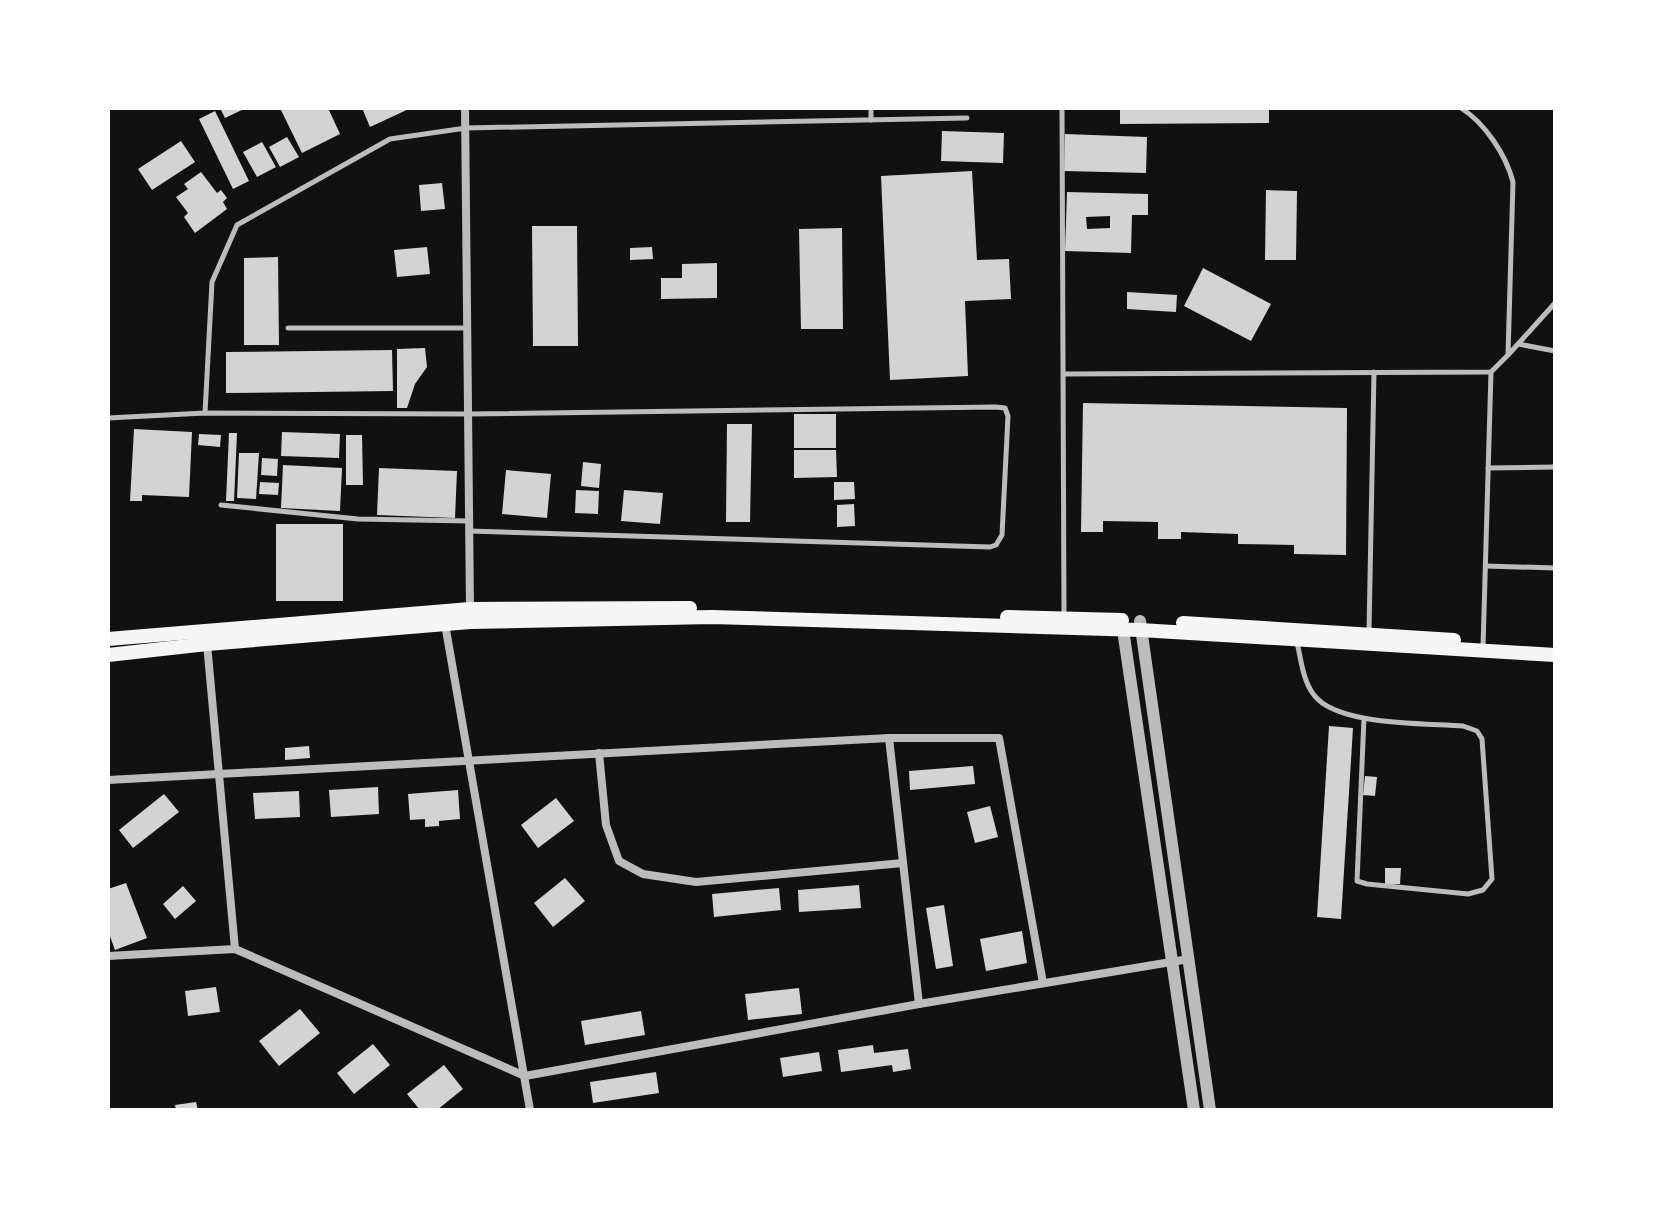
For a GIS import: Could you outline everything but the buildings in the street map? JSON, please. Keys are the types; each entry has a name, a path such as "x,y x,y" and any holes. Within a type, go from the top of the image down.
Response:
{"main road":[{"path":"108,655 445,624 470,616"},
{"path":"108,639 470,616 712,617 1064,623 1369,633 1555,655"},
{"path":"1140,625 1297,640 1555,646"}],"street":[{"path":"465,108 470,616"},
{"path":"445,624 530,1110"},
{"path":"1122,625 1194,1110"},
{"path":"1140,625 1210,1110"},
{"path":"207,644 235,949"},
{"path":"108,780 889,738 999,738 1043,983"},
{"path":"889,738 919,1004"},
{"path":"599,753 606,825 619,861 643,874 696,882 903,863"},
{"path":"108,956 235,949 525,1076 919,1004 1189,959"}],"lane":[{"path":"871,108 871,120"},
{"path":"1062,108 1064,623"},
{"path":"1461,108 1473,116 1505,159 1513,182 1508,355"},
{"path":"205,413 212,282 237,225 390,139 466,128 967,118"},
{"path":"1483,646 1491,372 1555,303"},
{"path":"288,328 467,328"},
{"path":"1517,343 1555,351"},
{"path":"1369,633 1374,372"},
{"path":"1064,374 1491,372"},
{"path":"108,418 205,413 468,414 996,407 1005,408 1008,416 1002,535 996,545 990,547 469,531"},
{"path":"1488,468 1555,467"},
{"path":"221,505 358,519 469,521"},
{"path":"1486,566 1555,568"},
{"path":"1297,640 1308,686 1320,702 1335,711 1364,718 1463,726 1477,731 1482,739 1492,879 1483,890 1468,894 1357,881 1364,718"}]}
